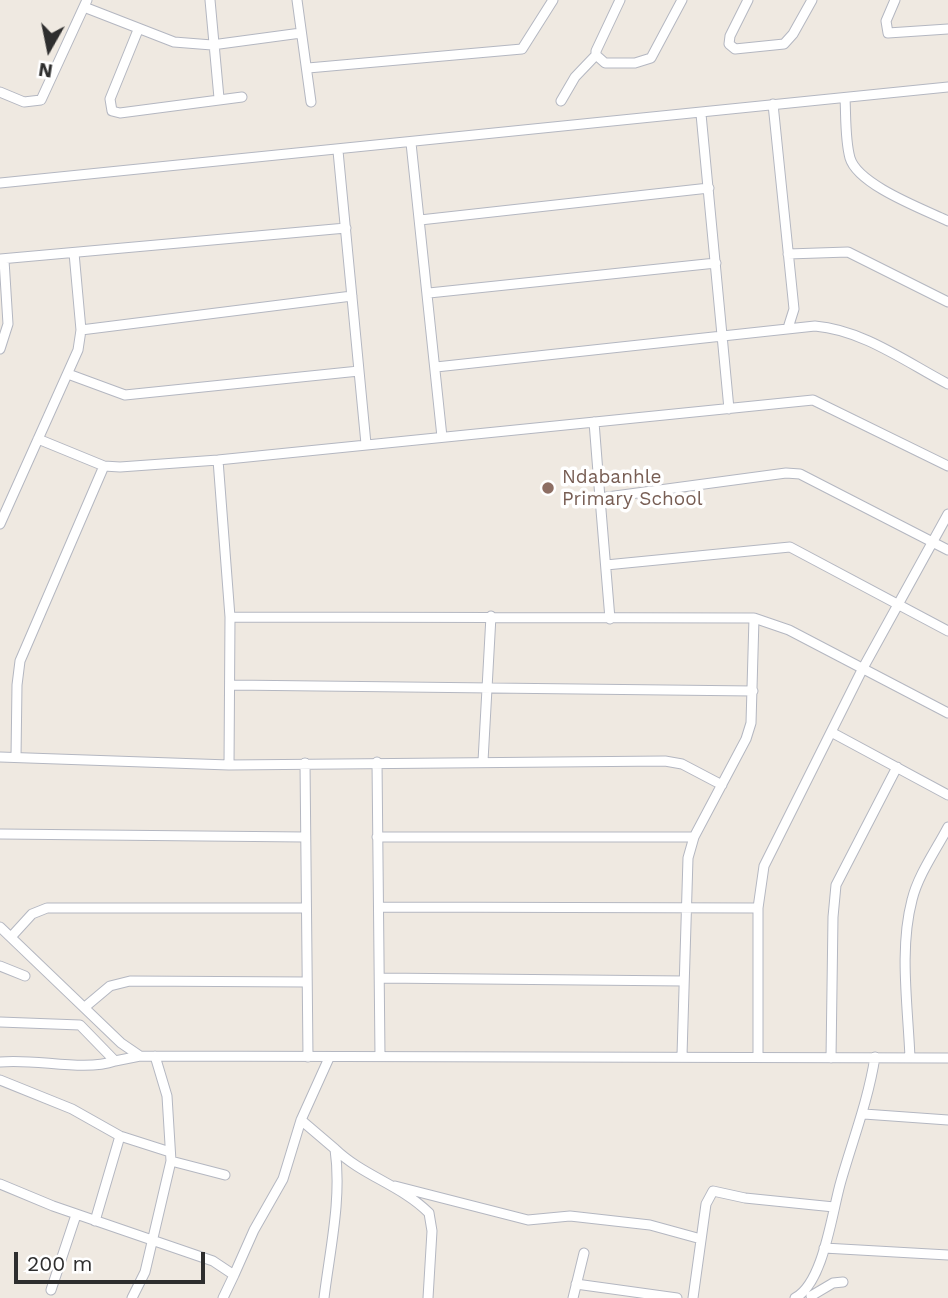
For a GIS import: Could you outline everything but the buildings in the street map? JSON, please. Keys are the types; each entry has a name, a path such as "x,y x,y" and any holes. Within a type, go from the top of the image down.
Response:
{"street":[{"path":"210,0 212,45 219,98"},
{"path":"297,0 311,102"},
{"path":"307,68 522,49 553,0"},
{"path":"561,101 575,77 596,55 620,0"},
{"path":"596,55 605,63 635,63 651,58 682,0"},
{"path":"748,0 730,36 729,44 734,49 784,44 793,34 811,0"},
{"path":"895,0 886,20 888,33 948,29"},
{"path":"0,92 24,103 41,100 85,4 138,30 174,42 212,45 301,33"},
{"path":"138,30 110,99 112,111 120,113 242,97"},
{"path":"0,183 948,88"},
{"path":"845,98 849,157 855,168 886,190 948,221"},
{"path":"773,104 794,309 788,328"},
{"path":"701,114 729,409"},
{"path":"411,143 429,293 442,437"},
{"path":"338,150 366,444"},
{"path":"420,220 709,188"},
{"path":"0,349 8,324 2,260 346,228"},
{"path":"788,254 848,252 948,302"},
{"path":"0,524 78,350 81,330 74,253"},
{"path":"429,293 716,262"},
{"path":"81,330 352,296"},
{"path":"794,309 808,326"},
{"path":"436,367 808,326 838,329 859,337 948,384"},
{"path":"68,374 125,395 359,371"},
{"path":"38,439 104,466 218,460 813,400 948,466"},
{"path":"594,422 610,619"},
{"path":"218,460 230,617 229,765"},
{"path":"16,757 20,661 104,466"},
{"path":"600,498 800,474 948,550"},
{"path":"758,1056 758,908 764,866 863,668 948,514"},
{"path":"606,565 790,547 948,631"},
{"path":"483,761 491,616"},
{"path":"230,617 754,618 789,630 948,713"},
{"path":"682,1055 688,858 694,837 746,739 753,691 754,618"},
{"path":"231,685 753,691"},
{"path":"831,732 948,795"},
{"path":"0,757 229,765 483,761 673,762 722,785"},
{"path":"377,762 380,1056"},
{"path":"305,763 308,1057"},
{"path":"831,1058 832,917 836,885 897,767"},
{"path":"910,1058 907,953 909,913 918,884 948,827"},
{"path":"0,834 304,837"},
{"path":"377,836 694,837"},
{"path":"10,937 32,914 47,908 305,908"},
{"path":"379,908 758,908"},
{"path":"0,927 121,1043 141,1056"},
{"path":"0,967 25,976"},
{"path":"380,978 684,981"},
{"path":"85,1007 110,986 130,981 306,982"},
{"path":"0,1023 80,1025 115,1061"},
{"path":"0,1062 55,1061 89,1066 141,1056 329,1058 682,1055 948,1058"},
{"path":"132,1298 145,1272 171,1156 167,1096 155,1056"},
{"path":"810,1295 834,1207 864,1114 875,1057"},
{"path":"223,1298 254,1230 284,1179 301,1120 329,1058"},
{"path":"0,1080 72,1109 120,1136 225,1175"},
{"path":"864,1114 948,1120"},
{"path":"301,1120 325,1137 357,1168 395,1186 528,1220 578,1217 650,1225 701,1239"},
{"path":"95,1221 120,1136"},
{"path":"324,1298 337,1197 335,1149"},
{"path":"0,1184 76,1215 151,1241 196,1253 234,1275"},
{"path":"395,1186 430,1214 432,1231 428,1298"},
{"path":"693,1298 708,1196 713,1191 758,1200 834,1207"},
{"path":"430,1214 446,1200"},
{"path":"51,1290 76,1215"},
{"path":"824,1248 948,1255"},
{"path":"573,1298 584,1254"},
{"path":"795,1298 810,1295 833,1283 843,1282"},
{"path":"576,1283 677,1298"}],"place":[{"name":"Ndabanhle Primary School","path":"548,488"}]}
